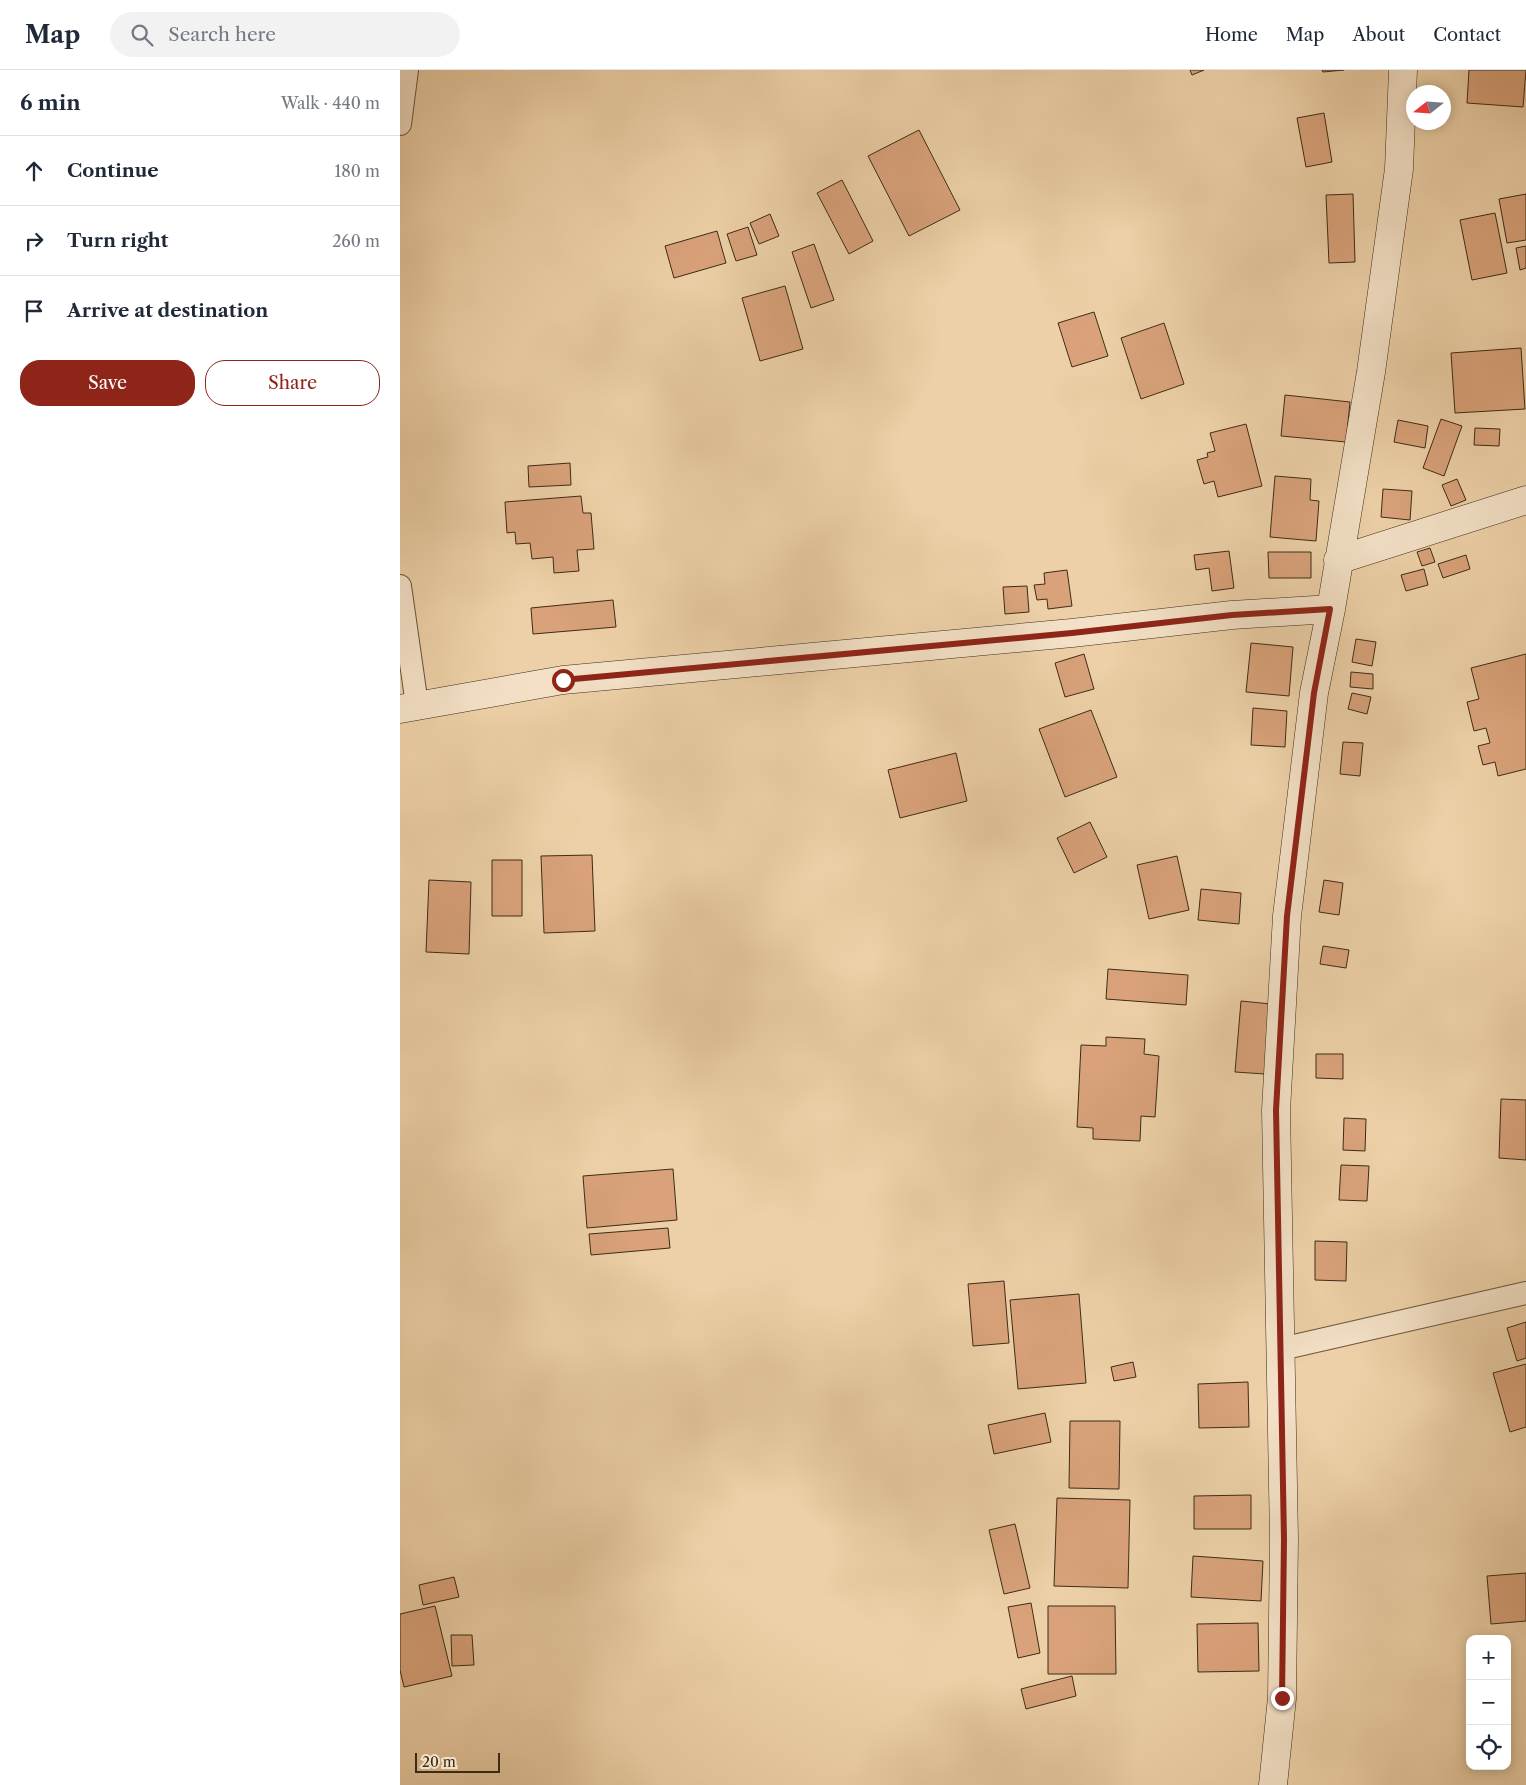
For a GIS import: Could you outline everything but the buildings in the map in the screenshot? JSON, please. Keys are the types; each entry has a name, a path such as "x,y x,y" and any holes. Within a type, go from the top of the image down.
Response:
{"main road":[{"path":"1273,1785 1282,1698 1284,1539 1276,1110 1287,916 1314,693 1371,372 1399,169 1403,70"},
{"path":"1338,560 1526,500"},
{"path":"409,707 563,680 1072,633 1232,615 1330,609"}],"street":[{"path":"400,124 407,70"},
{"path":"400,586 409,707"},
{"path":"1281,1349 1526,1293"}],"route":[{"path":"563,680 1072,633 1232,615 1330,609 1314,693 1287,916 1276,1110 1284,1539 1282,1698"}]}
